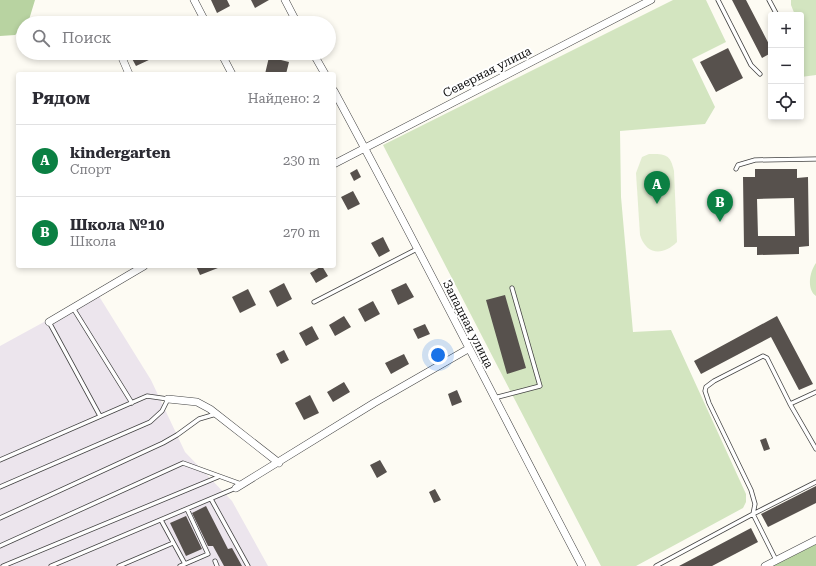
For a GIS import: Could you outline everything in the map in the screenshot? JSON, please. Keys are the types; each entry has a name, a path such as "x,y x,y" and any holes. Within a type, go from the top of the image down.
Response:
{"street":[{"path":"194,0 202,16"},
{"path":"285,0 293,16"},
{"name":"Северная улица","path":"336,163 651,0"},
{"path":"123,60 128,72"},
{"path":"225,60 231,72"},
{"path":"317,60 324,72"},
{"name":"Западная улица","path":"336,95 582,566"},
{"path":"49,322 141,268"},
{"path":"239,486 279,463 374,403 468,349"},
{"path":"168,399 197,402 210,409 279,463"},
{"path":"765,566 816,540"}],"lane":[{"path":"718,0 751,65 760,74"},
{"path":"769,0 775,12"},
{"path":"736,169 738,165 755,160 816,158"},
{"path":"314,302 417,249"},
{"path":"493,398 540,386 512,288"},
{"path":"73,308 132,403"},
{"path":"49,322 100,416"},
{"path":"776,560 753,514 755,504 751,490 709,403 705,391 706,387 758,357 765,356 816,450"},
{"path":"790,404 816,392"},
{"path":"0,460 147,396 168,399 162,411 150,422 0,487"},
{"path":"0,518 163,443 177,435 199,418 216,414"},
{"path":"0,546 183,463 239,486"},
{"path":"3,566 218,477"},
{"path":"656,566 816,482"},
{"path":"51,566 239,486"},
{"path":"211,499 248,566"},
{"path":"180,566 208,554 187,509"},
{"path":"161,520 185,564"},
{"path":"119,566 173,543"},
{"path":"215,561 217,566"}],"shaded area":[{"path":"97,293 151,380 185,452 232,501 268,566 0,566 0,346"}],"green space":[{"path":"0,0 35,0 30,16 16,16 16,34 0,36"},
{"path":"673,0 706,0 726,42 692,59 715,107 705,124 620,131 621,197 633,332 671,330 746,494 746,502 743,508 636,566 601,566 383,145"},
{"path":"791,0 816,0 816,75 804,77 804,12 794,12"},
{"path":"649,154 660,154 669,158 674,171 677,242 672,247 661,251 651,250 643,242 640,235 636,173 642,157"},
{"path":"816,263 816,296 811,289 810,280"},
{"path":"816,544 816,566 773,566"}],"building":[{"path":"211,0 227,0 230,6 217,13"},
{"path":"251,0 269,0 255,8"},
{"path":"732,0 746,0 768,42 768,55 762,58"},
{"path":"728,48 743,78 716,92 700,62"},
{"path":"133,60 149,60 136,66"},
{"path":"268,60 281,60 289,62 286,72 265,72"},
{"path":"357,169 361,177 354,181 350,173"},
{"path":"755,169 797,169 797,178 808,177 809,246 799,247 799,254 757,255 757,247 744,247 743,177 755,177","holes":["794,198 795,236 758,236 757,199"]},
{"path":"353,191 360,204 348,210 341,197"},
{"path":"383,237 390,251 379,257 371,243"},
{"path":"197,268 218,268 200,275"},
{"path":"319,268 323,268 328,276 316,283 310,273"},
{"path":"284,283 292,299 277,307 269,291"},
{"path":"406,283 414,297 398,305 391,290"},
{"path":"248,289 256,305 240,313 232,297"},
{"path":"505,295 526,368 507,374 486,300"},
{"path":"373,301 380,314 365,322 358,309"},
{"path":"344,316 351,327 335,336 329,325"},
{"path":"777,316 813,384 799,390 771,337 701,374 694,361"},
{"path":"425,324 430,334 418,339 413,329"},
{"path":"312,326 319,339 306,346 299,333"},
{"path":"284,350 289,360 281,364 276,354"},
{"path":"404,354 409,364 391,374 385,363"},
{"path":"344,382 350,392 333,402 327,392"},
{"path":"457,390 462,402 452,406 448,394"},
{"path":"310,395 319,413 304,420 295,403"},
{"path":"766,438 770,449 764,451 760,440"},
{"path":"380,460 387,472 377,478 370,465"},
{"path":"816,486 816,503 768,527 761,514"},
{"path":"435,489 441,500 434,503 429,492"},
{"path":"206,506 228,549 232,548 242,566 224,566 213,546 208,546 192,513"},
{"path":"186,516 202,549 186,556 170,523"},
{"path":"751,528 758,542 712,566 679,566"}],"place":[{"name":"kindergarten","path":"657,204"},
{"name":"Школа №10","path":"720,222"}]}
